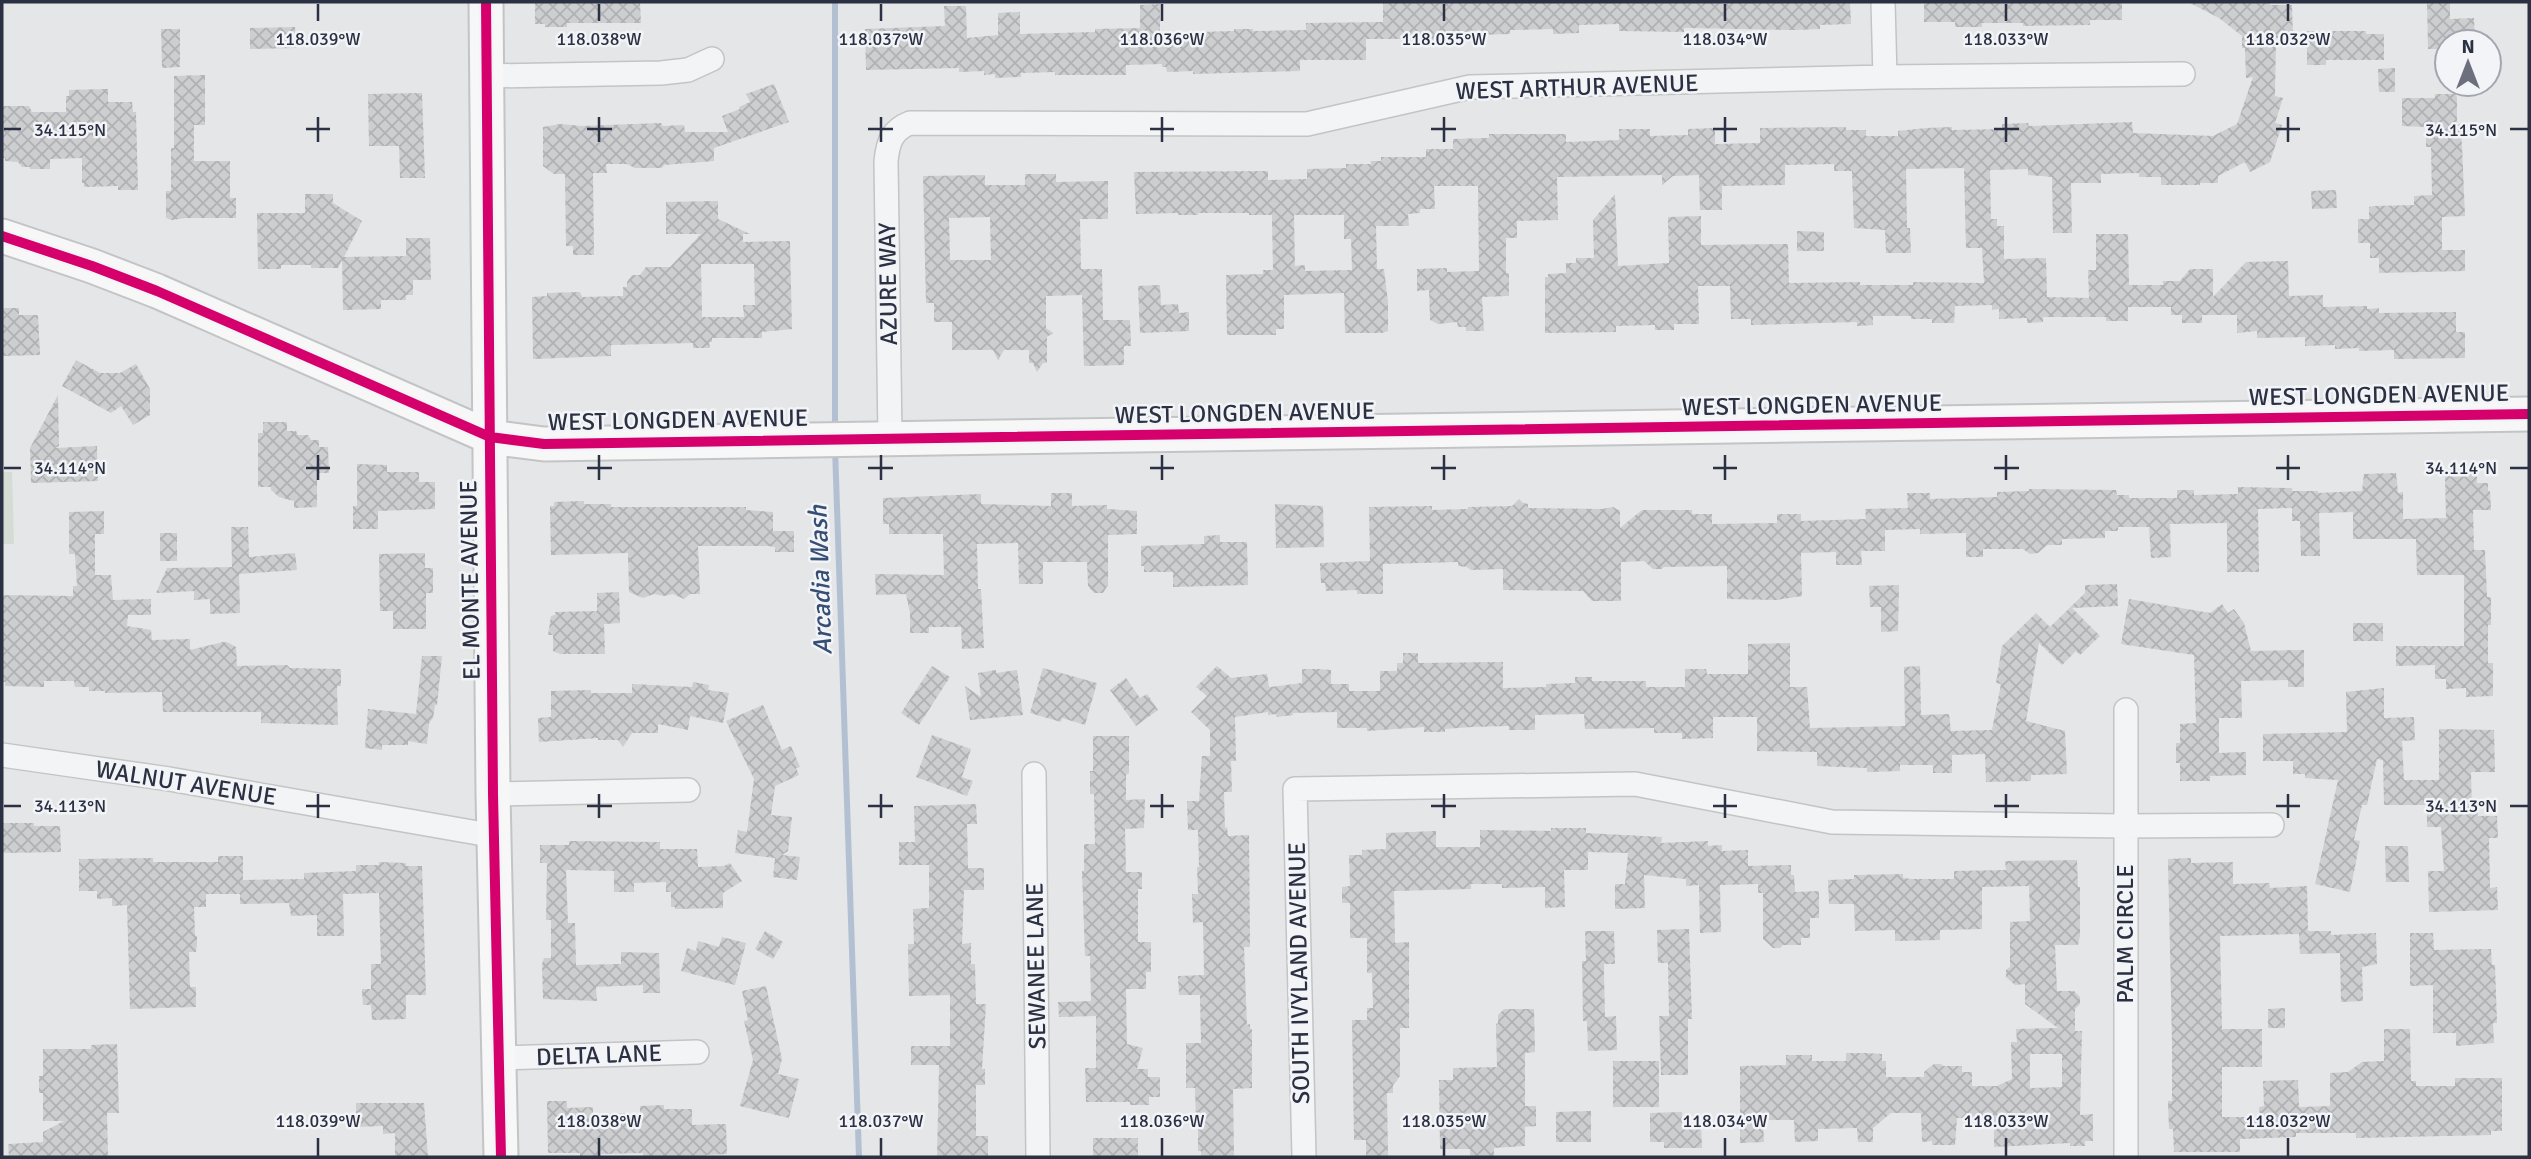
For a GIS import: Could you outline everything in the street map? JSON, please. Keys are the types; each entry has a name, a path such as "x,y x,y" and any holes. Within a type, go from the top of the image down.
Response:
{"street":[{"name":"EL MONTE AVENUE","path":"486,2 493,794 501,1157"},
{"path":"1883,2 1885,77"},
{"path":"487,76 662,73 688,70 712,59"},
{"name":"WEST ARTHUR AVENUE","path":"894,132 910,123 921,122 1307,124 1470,87 1885,77 2183,74"},
{"name":"AZURE WAY","path":"890,438 886,179 887,149 894,132"},
{"name":"WEST LONGDEN AVENUE","path":"2,236 157,291 490,437 544,444 2529,414"},
{"name":"PALM CIRCLE","path":"2126,710 2126,1157"},
{"name":"WALNUT AVENUE","path":"2,755 170,779 495,836"},
{"name":"SEWANEE LANE","path":"1034,774 1038,1157"},
{"name":"SOUTH IVYLAND AVENUE","path":"1304,1157 1295,789 1635,785 1832,822 2124,826"},
{"path":"493,794 688,790"},
{"path":"2124,826 2272,825"},
{"name":"DELTA LANE","path":"500,1058 698,1052"}],"shaded area":[{"path":"2,472 12,472 14,544 2,544"}],"building":[{"path":"535,2 640,2 641,23 567,23 567,27 545,27 545,24 535,24"},
{"path":"1383,2 1850,2 1851,24 1820,25 1820,29 1794,30 1684,28 1684,32 1619,31 1619,24 1579,25 1579,33 1553,34 1553,29 1510,30 1510,34 1440,36 1440,43 1413,43 1413,39 1366,39 1366,60 1300,60 1300,71 1193,74 1193,71 1167,72 1162,64 1126,65 1126,75 1055,75 1055,72 1021,73 1021,77 995,78 995,74 984,75 984,71 959,72 959,68 866,70 865,29 945,26 944,6 966,6 967,38 998,35 998,13 1020,12 1020,34 1140,28 1140,5 1160,4 1160,33 1234,29 1306,30 1306,23 1383,22"},
{"path":"1924,2 2122,2 2122,20 2090,20 2090,25 2023,26 2023,23 1982,23 1982,27 1955,27 1955,22 1924,22"},
{"path":"2188,2 2270,2 2270,5 2292,5 2293,37 2276,38 2275,96 2283,98 2275,123 2282,125 2270,162 2250,172 2245,162 2218,176 2218,183 2200,185 2161,185 2161,177 2139,177 2139,173 2101,174 2101,183 2071,183 2072,233 2053,233 2052,177 2028,175 2028,169 1990,170 1991,219 1997,219 1997,226 2004,226 2004,259 2046,258 2047,297 2089,298 2088,270 2096,270 2096,234 2128,234 2129,285 2163,285 2163,281 2180,281 2190,269 2213,269 2213,297 2246,262 2288,261 2289,296 2323,295 2323,307 2367,306 2367,309 2379,308 2379,313 2456,312 2456,332 2465,332 2465,358 2394,359 2394,350 2359,351 2359,348 2335,349 2335,345 2305,346 2305,337 2257,338 2257,331 2237,333 2237,315 2202,315 2202,323 2182,323 2182,315 2171,315 2171,307 2128,307 2128,321 2106,321 2106,317 2043,317 2043,322 2027,323 2027,318 1999,319 1999,309 1992,310 1992,305 1955,306 1954,323 1932,323 1932,319 1911,319 1911,316 1873,316 1873,325 1857,326 1857,322 1751,325 1751,319 1731,319 1730,286 1698,286 1699,324 1674,324 1674,330 1655,330 1655,325 1616,326 1616,332 1545,333 1545,277 1548,277 1548,274 1566,273 1566,263 1576,263 1576,258 1594,258 1593,220 1615,194 1618,266 1669,263 1668,217 1701,216 1701,245 1788,244 1789,283 1984,283 1982,248 1966,248 1964,168 1906,169 1907,228 1910,228 1911,253 1886,253 1885,230 1854,228 1852,171 1834,171 1834,164 1785,165 1785,185 1722,186 1722,210 1700,210 1699,175 1673,176 1662,185 1662,175 1557,177 1558,220 1517,221 1517,238 1506,238 1509,296 1482,297 1484,331 1466,331 1466,327 1458,327 1457,322 1438,324 1430,320 1429,290 1417,291 1417,269 1479,271 1478,186 1434,186 1435,209 1420,209 1420,213 1408,214 1409,226 1376,226 1377,269 1384,269 1388,302 1388,331 1382,333 1345,333 1344,293 1284,295 1284,329 1276,329 1276,335 1227,335 1226,275 1263,274 1263,270 1273,270 1272,215 1136,214 1134,172 1268,171 1268,180 1307,179 1307,169 1371,164 1371,161 1381,161 1381,157 1426,157 1426,149 1453,149 1453,139 1489,138 1489,134 1566,134 1566,142 1619,140 1619,129 1650,129 1650,136 1688,135 1688,129 1715,128 1715,144 1760,143 1760,128 1846,127 1846,130 1866,130 1866,136 1898,136 1898,131 1926,128 2002,129 2002,124 2028,123 2029,126 2132,122 2133,133 2213,136 2237,124 2253,77 2246,78 2242,36 2219,18","holes":["1294,215 1344,215 1344,239 1351,239 1352,270 1305,271 1305,265 1295,266"]},
{"path":"2427,2 2450,2 2450,19 2474,18 2474,28 2433,28 2433,49 2428,49"},
{"path":"295,27 296,48 250,49 250,28"},
{"path":"161,29 180,29 180,67 162,68"},
{"path":"2307,31 2366,31 2366,34 2384,34 2384,60 2326,60 2326,65 2307,65"},
{"path":"2395,68 2395,92 2379,92 2378,69"},
{"path":"205,75 205,125 194,125 194,161 230,161 230,198 236,198 236,218 172,220 166,218 166,191 171,191 171,148 174,148 174,76"},
{"path":"774,84 789,122 714,148 714,161 664,165 662,168 606,164 607,173 593,173 594,255 573,255 573,246 566,246 565,174 554,174 543,166 543,127 560,124 582,126 661,123 663,126 684,125 685,132 728,132 722,116 750,102 746,94"},
{"path":"108,89 108,102 132,102 133,112 136,112 138,190 118,190 118,186 84,187 82,158 50,159 50,169 30,169 22,167 18,162 5,161 5,158 2,158 2,106 29,106 32,112 66,112 66,96 69,96 69,90"},
{"path":"422,93 425,178 400,178 399,146 369,146 368,94"},
{"path":"2402,98 2457,98 2465,216 2442,217 2442,250 2465,250 2465,271 2379,273 2379,258 2370,258 2370,243 2358,243 2358,219 2369,219 2369,207 2414,205 2414,196 2432,195 2431,147 2426,147 2426,127 2402,126"},
{"path":"1025,174 1056,174 1056,182 1108,181 1108,219 1080,219 1081,269 1102,269 1103,320 1130,320 1131,346 1124,346 1124,365 1084,366 1082,295 1046,296 1046,328 1053,333 1047,337 1047,363 1043,363 1037,372 1033,363 1029,363 1029,350 1004,350 998,360 993,350 952,350 952,322 934,322 934,303 926,303 923,176 985,175 985,185 1025,185","holes":["990,217 991,260 950,260 949,218"]},
{"path":"2336,190 2337,208 2312,209 2311,191"},
{"path":"305,194 333,194 333,203 362,221 344,257 406,256 406,238 430,238 431,280 413,280 413,295 406,295 406,300 381,300 381,309 343,310 342,260 338,268 281,265 281,269 258,269 257,213 305,213"},
{"path":"718,201 718,219 750,234 743,234 743,242 790,241 792,329 762,332 762,338 712,338 712,342 709,342 710,348 693,348 693,343 611,345 611,356 533,359 532,297 547,296 547,293 580,292 582,297 623,296 623,287 627,287 632,275 640,275 646,267 670,267 701,234 666,234 666,202","holes":["701,264 754,264 755,305 743,305 744,317 702,317"]},
{"path":"1797,231 1824,232 1824,251 1797,251"},
{"path":"1160,285 1161,305 1178,304 1179,313 1189,312 1189,331 1140,333 1138,286"},
{"path":"2,308 19,308 19,315 38,315 40,355 2,356"},
{"path":"76,360 100,373 120,373 136,364 150,389 150,415 133,425 121,406 111,413 62,386"},
{"path":"58,395 59,446 55,448 97,446 98,481 31,483 30,448"},
{"path":"263,422 287,422 287,431 308,435 311,440 319,440 319,447 328,447 329,473 317,473 317,507 294,508 294,501 279,497 271,487 258,487 258,433 263,433"},
{"path":"357,464 387,465 387,472 419,472 419,482 435,482 435,509 378,511 378,529 353,529 353,506 357,506"},
{"path":"2477,471 2477,483 2488,483 2490,491 2491,510 2473,510 2474,550 2485,550 2487,597 2491,597 2488,663 2493,663 2493,696 2466,697 2466,688 2446,689 2446,679 2435,679 2435,665 2396,666 2396,646 2464,646 2464,575 2417,575 2416,539 2353,539 2353,512 2319,513 2320,556 2301,556 2300,521 2292,521 2292,508 2258,509 2259,572 2227,572 2227,523 2170,524 2171,557 2151,558 2149,527 2118,527 2118,531 2105,531 2105,538 2062,539 2062,545 2047,545 2038,553 2030,554 2023,549 1983,549 1983,557 1966,557 1966,533 1920,534 1920,529 1885,530 1885,551 1861,551 1862,565 1836,565 1836,552 1801,553 1802,596 1777,600 1727,599 1727,566 1653,569 1644,561 1621,562 1621,601 1592,601 1583,591 1503,590 1503,569 1471,570 1458,566 1458,562 1383,564 1383,594 1357,594 1357,590 1326,591 1325,583 1321,583 1320,563 1370,561 1369,507 1432,506 1432,510 1468,509 1512,506 1519,499 1528,504 1528,508 1613,507 1620,511 1620,528 1642,510 1692,510 1692,514 1712,514 1712,524 1777,523 1777,514 1801,514 1801,521 1866,519 1865,509 1908,508 1907,493 1930,493 1930,499 1997,497 1997,492 2029,489 2116,490 2117,495 2129,495 2129,498 2177,498 2177,490 2194,490 2194,495 2238,494 2238,487 2292,488 2292,491 2318,493 2362,491 2364,474 2396,473 2398,493 2403,492 2403,519 2446,518 2445,474"},
{"path":"1051,493 1072,493 1072,506 1107,505 1107,509 1137,511 1137,534 1108,535 1108,585 1103,593 1094,593 1088,586 1087,562 1043,562 1043,584 1019,584 1018,543 977,544 984,648 962,649 961,627 929,627 929,633 910,633 906,594 876,595 875,574 944,575 943,534 889,534 889,524 883,524 883,498 981,494 981,504 1051,506"},
{"path":"584,501 584,504 611,504 611,507 746,507 746,510 773,512 773,531 794,531 794,552 775,552 775,547 768,546 698,546 700,594 690,594 684,599 673,594 654,594 643,598 629,592 628,553 551,555 550,506 554,506 554,502"},
{"path":"1275,504 1323,506 1324,547 1276,548"},
{"path":"104,511 104,534 95,534 95,575 111,575 113,600 151,599 151,615 128,615 127,626 151,630 152,640 190,639 190,650 229,643 236,647 237,666 287,665 290,668 341,669 341,686 337,686 338,725 261,723 261,712 163,712 162,692 89,691 89,687 75,687 74,681 44,681 44,687 5,686 5,682 2,682 2,595 73,596 73,586 77,586 75,554 69,554 69,512"},
{"path":"231,527 248,527 249,557 295,553 297,570 239,574 240,613 210,614 210,599 194,600 194,591 156,593 167,568 232,567"},
{"path":"160,533 177,533 177,561 160,561"},
{"path":"1220,535 1220,542 1247,542 1248,585 1173,587 1173,572 1144,572 1144,566 1141,566 1141,546 1204,544 1204,536"},
{"path":"425,553 425,568 433,568 433,593 426,593 426,629 393,629 393,611 380,611 379,554"},
{"path":"2117,584 2118,606 2072,608 2100,636 2080,655 2076,651 2062,665 2039,643 2026,721 2065,731 2067,774 2031,775 2031,781 1986,782 1985,754 1952,755 1952,773 1933,773 1933,765 1900,765 1900,771 1867,772 1867,768 1817,766 1817,752 1757,751 1757,717 1713,717 1713,738 1682,739 1682,733 1654,733 1654,728 1585,729 1584,714 1535,715 1535,730 1509,730 1509,726 1445,729 1445,732 1424,732 1424,727 1367,731 1367,728 1337,728 1337,712 1293,713 1277,717 1276,714 1268,715 1268,712 1235,717 1236,761 1231,761 1232,792 1224,792 1225,828 1227,827 1228,836 1249,835 1250,947 1244,947 1247,1025 1250,1024 1252,1029 1252,1088 1233,1089 1234,1157 1201,1157 1201,1151 1198,1151 1195,1088 1186,1088 1186,1043 1201,1043 1200,995 1179,995 1178,976 1204,975 1203,922 1193,923 1192,894 1198,894 1198,830 1188,830 1187,801 1199,801 1202,756 1210,756 1210,730 1191,712 1207,696 1196,687 1217,666 1231,678 1267,674 1269,687 1302,683 1302,669 1331,670 1331,684 1349,684 1349,691 1380,691 1380,671 1397,671 1397,663 1403,663 1403,653 1418,653 1418,663 1503,662 1503,688 1575,683 1575,677 1592,677 1592,681 1646,681 1646,687 1685,687 1685,669 1706,669 1707,674 1748,674 1748,644 1790,643 1790,687 1807,687 1810,728 1905,726 1904,667 1920,666 1921,715 1949,714 1951,731 1992,730 2001,684 1996,683 2002,646 2036,613 2050,627 2085,593 2085,585"},
{"path":"1899,585 1898,631 1881,632 1881,607 1870,607 1869,586"},
{"path":"619,592 620,623 604,624 605,654 560,654 553,651 553,635 548,635 551,616 555,615 555,612 597,611 597,593"},
{"path":"2129,599 2210,613 2222,604 2228,613 2234,609 2244,623 2251,651 2304,650 2304,687 2288,687 2288,680 2241,681 2242,718 2219,718 2219,753 2246,752 2246,775 2210,776 2210,781 2180,781 2176,743 2180,743 2180,724 2196,723 2194,655 2121,644"},
{"path":"2353,623 2383,623 2383,641 2353,641"},
{"path":"422,656 442,656 437,705 429,723 427,744 408,741 408,745 382,745 382,750 365,748 368,709 416,714"},
{"path":"932,666 950,677 919,725 901,713"},
{"path":"1043,668 1097,683 1085,725 1062,718 1061,722 1030,713"},
{"path":"996,670 996,673 1017,670 1023,715 970,720 965,686 981,697 978,673"},
{"path":"1126,678 1140,698 1147,694 1158,710 1136,726 1110,690"},
{"path":"693,682 709,685 708,690 729,693 723,723 690,716 688,730 658,724 658,733 632,733 623,747 618,740 598,738 539,742 538,718 551,717 551,691 632,693 632,684 692,687"},
{"path":"2384,688 2384,718 2414,717 2415,740 2402,741 2404,780 2439,780 2439,729 2494,730 2495,772 2471,772 2472,813 2478,812 2478,816 2497,816 2498,838 2489,838 2490,888 2497,887 2498,910 2429,912 2428,871 2444,871 2441,827 2427,827 2427,805 2384,805 2383,760 2377,759 2367,805 2362,805 2354,840 2360,841 2350,892 2315,884 2338,780 2305,778 2305,774 2293,774 2293,761 2263,761 2263,734 2347,732 2346,692"},
{"path":"763,705 782,750 791,746 800,767 796,768 799,775 775,786 771,815 792,817 788,851 782,855 800,857 797,880 773,877 775,858 735,853 738,830 747,832 754,779 726,721"},
{"path":"932,735 971,749 962,777 973,781 967,796 916,777"},
{"path":"1093,736 1129,736 1126,800 1145,799 1144,828 1125,829 1126,872 1142,872 1142,889 1138,889 1138,942 1151,942 1151,972 1146,972 1146,989 1126,989 1127,1044 1143,1048 1137,1069 1148,1069 1148,1077 1160,1077 1160,1097 1149,1097 1149,1105 1086,1102 1085,1068 1096,1068 1096,1016 1059,1017 1058,1002 1091,1001 1090,956 1085,956 1082,871 1084,844 1095,844 1094,794 1090,794"},
{"path":"976,804 977,824 967,824 968,868 984,868 984,890 964,890 962,944 971,943 971,964 975,964 976,1004 986,1004 982,1069 985,1069 985,1085 976,1085 976,1136 988,1136 988,1157 937,1157 939,1065 911,1065 911,1046 950,1046 950,995 909,996 908,944 914,944 913,909 929,908 929,865 899,865 899,842 915,842 914,806"},
{"path":"2,823 60,826 61,852 2,853"},
{"path":"1551,828 1586,828 1586,833 1662,837 1661,843 1708,841 1708,846 1722,845 1722,851 1748,850 1748,866 1791,865 1795,892 1819,891 1819,918 1810,918 1810,938 1801,938 1801,945 1773,948 1763,939 1763,893 1758,893 1758,884 1720,885 1721,932 1700,933 1699,885 1686,886 1686,879 1644,875 1645,908 1615,909 1615,884 1625,884 1628,853 1588,852 1588,870 1564,870 1565,907 1545,908 1545,887 1502,888 1502,884 1471,884 1471,889 1394,891 1395,943 1409,942 1409,1028 1400,1028 1400,1076 1393,1085 1393,1093 1387,1093 1388,1157 1366,1157 1366,1140 1354,1140 1352,1020 1367,1020 1367,1008 1373,1008 1372,973 1367,973 1367,938 1350,938 1350,903 1342,903 1342,887 1350,886 1349,855 1362,855 1362,850 1386,849 1386,833 1436,831 1436,847 1480,847 1480,830 1551,831"},
{"path":"569,841 660,842 660,849 697,849 698,867 724,866 730,863 742,881 723,893 723,908 675,909 671,907 671,892 666,892 666,882 634,883 634,892 614,892 614,871 566,870 568,923 575,923 576,965 621,964 621,952 659,953 660,993 643,993 643,985 596,987 597,1001 543,999 542,964 544,958 551,958 551,920 546,920 547,863 540,863 540,845 569,845"},
{"path":"2385,846 2408,846 2409,882 2386,882"},
{"path":"218,856 243,856 243,880 304,879 304,873 356,871 356,865 379,865 379,862 422,866 426,995 406,995 406,1019 372,1020 371,1005 363,1005 362,989 371,989 371,964 381,964 379,893 343,894 344,936 317,936 317,915 291,916 289,903 240,904 240,894 206,894 206,907 194,907 197,944 196,952 189,952 190,987 196,987 196,1007 130,1009 127,905 112,906 112,898 97,899 97,891 79,891 79,859 153,858 153,862 218,862"},
{"path":"2191,858 2191,863 2233,862 2233,884 2269,883 2270,888 2307,886 2308,931 2331,931 2331,935 2376,933 2377,964 2362,967 2363,1001 2341,1002 2340,953 2300,954 2299,934 2220,936 2222,1029 2262,1029 2262,1067 2222,1067 2222,1117 2260,1117 2259,1107 2264,1106 2263,1081 2298,1080 2299,1107 2330,1106 2330,1073 2348,1072 2362,1062 2384,1061 2384,1029 2410,1029 2411,1081 2416,1081 2416,1086 2455,1086 2455,1078 2502,1078 2502,1131 2491,1131 2491,1135 2356,1138 2356,1133 2296,1133 2296,1137 2240,1139 2240,1152 2174,1152 2173,1129 2169,1129 2168,1101 2172,1101 2172,1042 2168,859"},
{"path":"2077,860 2080,936 2078,945 2055,945 2057,991 2074,991 2080,997 2080,1004 2075,1009 2075,1031 2082,1031 2080,1115 2093,1114 2093,1141 2085,1141 2085,1146 2070,1146 2070,1143 1994,1147 1994,1118 1957,1118 1955,1145 1932,1145 1932,1141 1922,1142 1921,1113 1891,1113 1873,1128 1873,1142 1858,1142 1857,1128 1818,1129 1818,1141 1795,1142 1794,1120 1763,1120 1764,1142 1740,1143 1740,1066 1786,1065 1786,1055 1812,1055 1812,1061 1846,1061 1846,1053 1882,1054 1882,1061 1886,1061 1886,1077 1924,1077 1924,1072 1934,1064 1941,1064 1962,1066 1962,1072 1972,1072 1972,1086 1997,1086 2012,1079 2011,1042 2017,1042 2016,1029 2058,1028 2025,1004 2025,984 2015,985 2006,977 2006,970 2010,967 2010,922 2030,921 2029,886 1982,887 1982,929 1940,930 1940,940 1895,941 1895,930 1855,931 1854,904 1829,904 1828,880 1854,879 1854,875 1903,874 1903,878 1912,879 1954,879 1954,871 2006,870 2005,861","holes":["2030,1054 2062,1054 2062,1087 2030,1088"]},
{"path":"1689,929 1692,1019 1688,1019 1688,1075 1661,1075 1659,1016 1669,1016 1668,963 1658,963 1657,930"},
{"path":"765,931 783,942 773,959 755,949"},
{"path":"1585,931 1614,931 1615,964 1604,964 1605,1017 1616,1016 1617,1050 1588,1051 1587,1021 1583,1021 1582,961 1586,961"},
{"path":"2410,933 2433,933 2434,950 2491,949 2492,965 2495,965 2497,1023 2493,1023 2494,1043 2456,1046 2456,1033 2433,1033 2433,985 2410,986"},
{"path":"722,937 746,943 735,985 681,971 687,948 696,951 698,941 719,947"},
{"path":"766,986 782,1059 778,1074 799,1079 789,1118 740,1106 753,1060 744,1021 748,1020 742,991"},
{"path":"2285,1008 2285,1028 2268,1028 2268,1009"},
{"path":"1504,1009 1534,1009 1535,1052 1525,1053 1525,1106 1536,1106 1536,1126 1525,1127 1525,1146 1494,1148 1494,1156 1470,1156 1470,1149 1440,1149 1439,1080 1453,1080 1453,1068 1497,1067 1496,1024 1498,1015"},
{"path":"117,1044 119,1113 107,1113 108,1157 9,1157 8,1144 43,1142 43,1132 64,1121 43,1121 43,1093 39,1093 39,1076 43,1076 43,1049 91,1049 91,1045"},
{"path":"1613,1061 1659,1061 1659,1107 1613,1107"},
{"path":"547,1101 567,1101 567,1108 593,1107 593,1114 640,1113 640,1106 664,1105 664,1109 692,1109 692,1125 726,1124 727,1154 706,1157 643,1157 643,1153 580,1157 580,1153 548,1153"},
{"path":"356,1103 424,1103 428,1157 395,1157 395,1133 383,1134 383,1126 356,1127"},
{"path":"1591,1111 1591,1142 1556,1142 1556,1112"},
{"path":"1682,1112 1682,1125 1701,1124 1702,1148 1664,1148 1664,1142 1650,1142 1650,1113"},
{"path":"1093,1138 1138,1138 1138,1157 1093,1157"}],"waterway":[{"name":"Arcadia Wash","path":"835,2 835,430"},
{"name":"Arcadia Wash","path":"835,448 859,1157"}],"cycle path":[{"path":"486,2 493,794 501,1157"},
{"path":"2,236 157,291 490,437 544,444 2529,414"}]}
